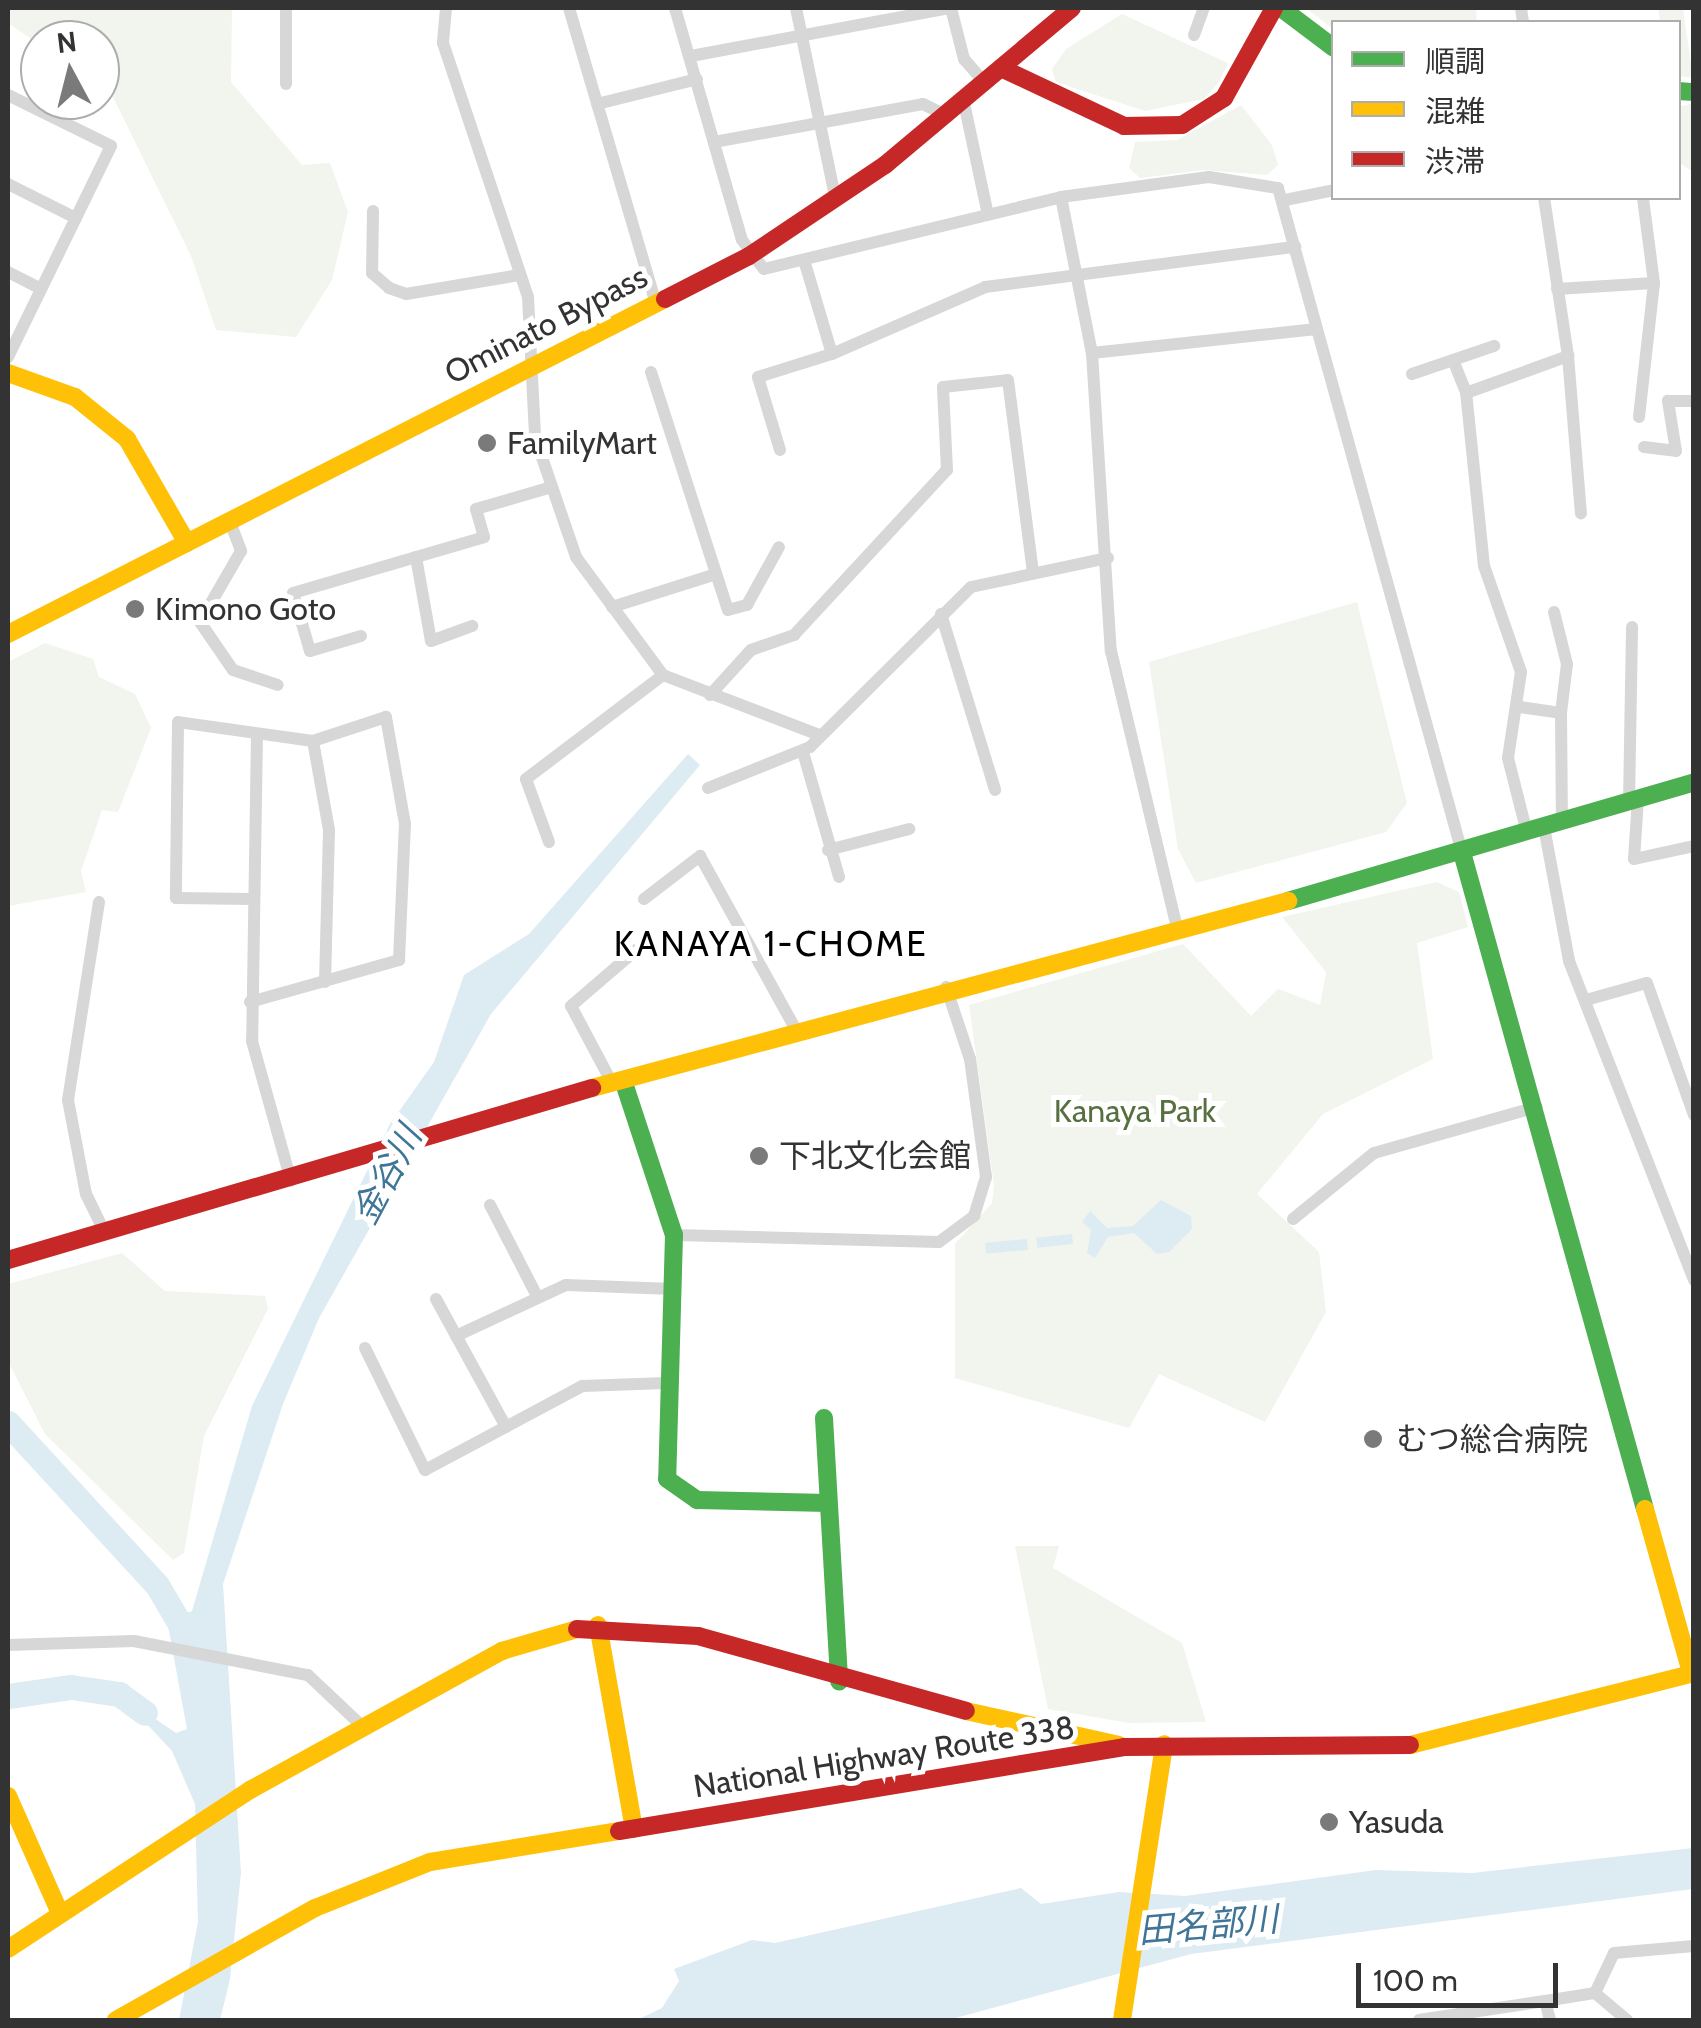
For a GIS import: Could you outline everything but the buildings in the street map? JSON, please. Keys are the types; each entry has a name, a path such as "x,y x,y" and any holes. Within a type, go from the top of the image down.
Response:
{"main road":[{"name":"Ominato Bypass","path":"8,634 748,256 836,201 948,116 1072,8"},
{"path":"1001,68 1124,126 1182,126 1224,98 1277,8 1331,46"},
{"path":"8,373 76,397 127,440 188,543"},
{"path":"8,1260 291,1181 795,1028 1176,923 1462,856 1694,782"},
{"path":"1462,856 1536,1107 1692,1673"},
{"path":"617,1082 674,1235 666,1383 672,1490 697,1500 828,1503"},
{"path":"824,1418 839,1682"},
{"path":"598,1624 634,1829"},
{"path":"8,1948 192,1824 250,1790 502,1652 598,1624 698,1636 839,1682 1124,1747"},
{"name":"National Highway Route 338","path":"116,2020 365,1883 430,1862 1124,1747 1407,1746 1692,1673"},
{"path":"1122,2020 1154,1834 1164,1744"},
{"path":"8,1796 59,1911"}],"street":[{"path":"286,8 286,84"},
{"path":"446,8 443,43 518,275 536,363 535,437 576,556 663,675 819,735"},
{"path":"569,8 656,303"},
{"path":"676,8 748,256 764,269 987,210 1062,197 1209,177 1278,188 1285,200 1462,856"},
{"path":"796,8 836,201"},
{"path":"691,56 951,8 964,59 985,84"},
{"path":"1194,34 1204,8"},
{"path":"597,104 697,79"},
{"path":"8,94 111,146 8,356"},
{"path":"964,102 987,210"},
{"path":"714,142 923,104 948,116"},
{"path":"8,184 76,218"},
{"path":"1285,200 1331,191"},
{"path":"1062,197 1092,353 1111,652 1176,923"},
{"path":"1544,200 1568,356 1581,514"},
{"path":"1639,417 1654,283 1643,200"},
{"path":"372,211 372,273 389,288 406,294 518,275"},
{"path":"780,450 758,377 832,354 985,287 1076,272 1295,247"},
{"path":"804,260 832,354"},
{"path":"8,272 40,288"},
{"path":"1557,289 1654,283"},
{"path":"1092,353 1317,329"},
{"path":"1412,374 1494,346"},
{"path":"1466,393 1568,356"},
{"path":"1453,360 1466,393 1484,566 1521,672 1520,707 1508,758 1545,827 1569,961 1694,1280"},
{"path":"651,372 713,575 736,612 779,546"},
{"path":"710,696 751,650 794,635 947,470 943,387 1008,380 1034,572"},
{"path":"1644,447 1676,452 1668,402 1694,401"},
{"path":"361,636 310,650 293,593 484,537 476,509 552,486"},
{"path":"230,522 241,551 200,622 233,670 278,686"},
{"path":"416,557 431,641 472,626"},
{"path":"708,788 803,752 971,587 1108,558"},
{"path":"612,607 713,575"},
{"path":"1545,827 1567,664 1554,612"},
{"path":"942,614 995,790"},
{"path":"1632,627 1634,858 1694,846"},
{"path":"549,842 526,779 663,675"},
{"path":"1520,707 1561,713"},
{"path":"250,1002 400,960 405,824 386,717 313,740 178,722 176,898 252,899"},
{"path":"257,734 250,1002 291,1181"},
{"path":"313,740 330,830 326,982"},
{"path":"803,752 828,850 839,877"},
{"path":"828,850 909,829"},
{"path":"644,899 700,856 795,1028"},
{"path":"99,902 68,1100 86,1194 105,1234"},
{"path":"617,1082 571,1006 636,950"},
{"path":"1586,1000 1646,983 1694,1115"},
{"path":"674,1235 939,1242 974,1216 986,1176 970,1059 946,987"},
{"path":"1293,1219 1374,1154 1536,1107"},
{"path":"490,1205 537,1296"},
{"path":"456,1336 566,1285 673,1289"},
{"path":"436,1299 506,1427"},
{"path":"365,1348 425,1470 592,1382 666,1383"},
{"path":"8,1645 164,1648 239,1661 328,1685 364,1728"},
{"path":"1595,1993 1614,1954 1694,1946"},
{"path":"1420,2020 1595,1993"},
{"path":"1595,1993 1626,2020"},
{"path":"1545,2001 1550,2020"}],"green space":[{"path":"8,8 232,8 231,82 302,165 330,163 348,212 332,280 296,337 216,330 191,256 120,111 120,20 20,20 20,31 8,23"},
{"path":"1306,8 1476,8 1477,20 1331,20 1331,27"},
{"path":"1658,8 1683,8 1693,78 1681,76 1681,20 1660,20"},
{"path":"1122,14 1228,63 1219,82 1204,99 1145,111 1056,82 1052,69 1066,49"},
{"path":"1694,103 1693,172 1681,164 1681,106"},
{"path":"1241,105 1272,145 1278,165 1267,175 1204,170 1140,178 1129,168 1135,142 1177,140"},
{"path":"1357,602 1407,803 1386,832 1196,883 1178,849 1149,662"},
{"path":"45,643 93,659 99,677 135,694 151,728 118,812 102,810 81,871 86,892 8,906 8,662"},
{"name":"Kanaya Park","path":"1437,882 1459,892 1468,927 1417,943 1433,1059 1323,1114 1257,1194 1319,1252 1326,1312 1265,1422 1159,1374 1129,1428 955,1378 955,1244 992,1203 994,1185 969,1005 1183,944 1251,1016 1278,989 1320,1005 1326,972 1282,917"},
{"path":"122,1253 165,1291 265,1296 268,1309 204,1436 184,1553 173,1560 45,1434 8,1361 8,1284"},
{"path":"1015,1546 1059,1546 1053,1568 1182,1643 1206,1722 1129,1723 1048,1709"}],"water":[{"path":"688,754 700,765 491,1014 319,1318 283,1404 223,1584 241,1873 230,1979 220,2020 179,2020 198,1922 195,1804 172,1751 119,1694 176,1733 187,1729 167,1620 192,1611 252,1406 390,1124 434,1062 464,975 529,934"},
{"path":"1161,1200 1191,1216 1192,1229 1169,1252 1157,1254 1134,1233 1108,1237 1095,1258 1087,1253 1091,1230 1082,1222 1090,1211 1107,1228 1133,1226"},
{"path":"1072,1234 1073,1244 1037,1248 1036,1238"},
{"path":"1027,1239 1028,1250 986,1254 985,1243"},
{"name":"田名部川","path":"1693,1848 1693,1889 1191,1954 948,2020 637,2020 662,2008 679,1981 674,1969 752,1940 775,1943 1021,1888 1041,1904 1119,1892 1185,1896 1376,1870 1472,1873"}],"waterway":[{"name":"金谷川","path":"8,1423 157,1585 193,1646"},
{"path":"8,1696 71,1687 119,1694 145,1713"}],"traffic: fast":[{"path":"1281,8 1331,46"},
{"path":"1681,91 1694,92"},
{"path":"1288,901 1694,782"},
{"path":"1463,856 1645,1509"},
{"path":"623,1080 674,1235 667,1479 697,1500 828,1503"},
{"path":"824,1418 839,1682"}],"traffic: slow":[{"path":"8,634 665,299"},
{"path":"8,373 75,397 127,439 187,543"},
{"path":"592,1088 1288,901"},
{"path":"1645,1509 1691,1673"},
{"path":"598,1625 634,1829"},
{"path":"8,1949 250,1790 502,1651 577,1629"},
{"path":"1410,1745 1694,1673"},
{"path":"966,1711 1119,1745"},
{"path":"1122,2020 1164,1744"},
{"path":"8,1796 59,1911"},
{"path":"116,2020 315,1908 430,1862 619,1831"}],"traffic: jam":[{"path":"665,299 749,256 885,165 1072,8"},
{"path":"1001,68 1124,126 1182,125 1224,98 1274,8"},
{"path":"8,1260 592,1088"},
{"path":"577,1629 698,1636 966,1711"},
{"path":"619,1831 1124,1747 1410,1745"}],"place":[{"name":"FamilyMart","path":"487,443"},
{"name":"Kimono Goto","path":"135,609"},
{"name":"下北文化会館","path":"759,1156"},
{"name":"むつ総合病院","path":"1373,1439"},
{"name":"Yasuda","path":"1329,1822"}],"district":[{"name":"KANAYA 1-CHOME","path":"771,944"}]}
